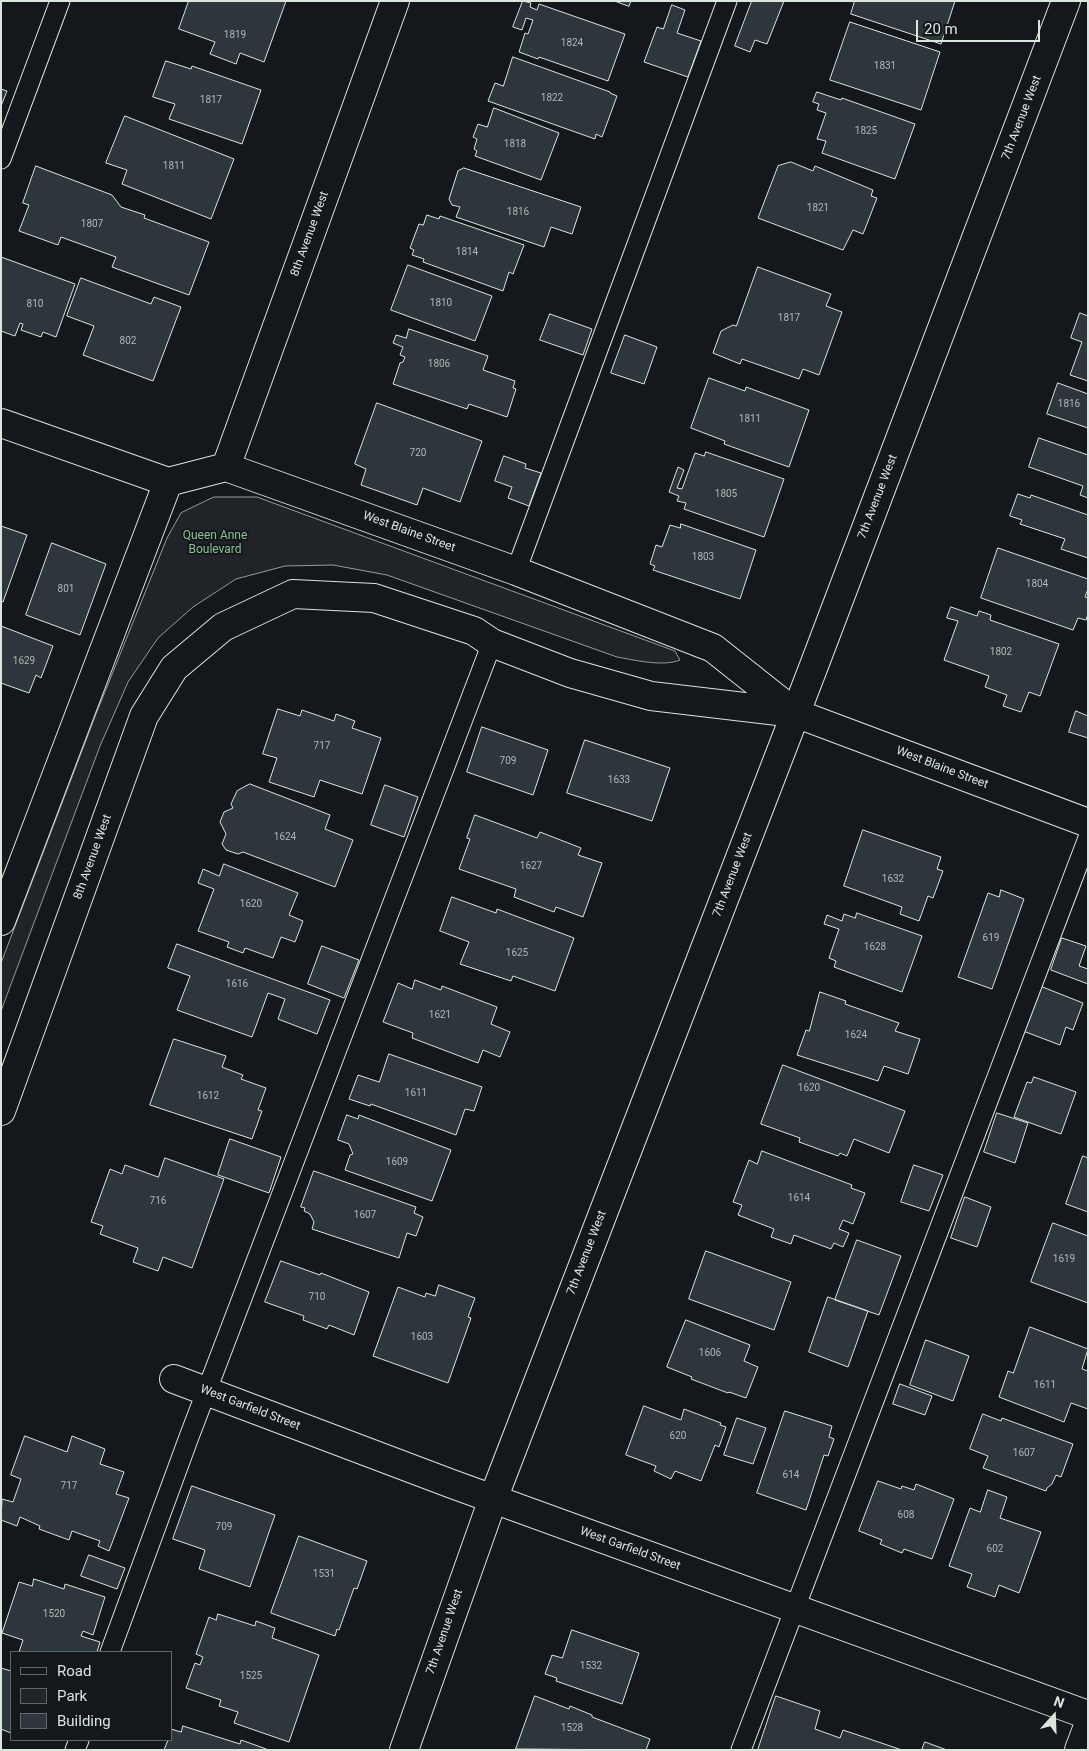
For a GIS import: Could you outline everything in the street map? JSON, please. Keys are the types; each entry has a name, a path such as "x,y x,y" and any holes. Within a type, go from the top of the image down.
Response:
{"street":[{"name":"8th Avenue West","path":"226,467 395,1"},
{"name":"7th Avenue West","path":"404,1750 493,1499 796,713 1066,1"},
{"path":"1,423 168,482 226,467"},
{"name":"West Blaine Street","path":"226,467 516,571 713,648 796,713"},
{"path":"1,921 168,482"},
{"name":"West Blaine Street","path":"222,627 293,594 374,598 474,631 492,643 570,673 651,696 796,713 1088,823"},
{"name":"8th Avenue West","path":"1,1111 144,716 174,668 222,627"},
{"name":"West Garfield Street","path":"174,1379 493,1499 1088,1715"},
{"path":"1079,1750 1088,1726"}],"lane":[{"path":"1,159 60,1"},
{"path":"516,571 727,1"},
{"path":"110,1651 206,1391 492,643"},
{"path":"741,1750 793,1609 1088,838"}],"green space":[{"name":"Queen Anne Boulevard","path":"214,497 257,497 675,651 680,660 657,663 617,657 387,575 333,565 285,566 236,579 193,607 158,638 128,682 100,746 1,1011 1,963 96,714 167,538 181,513"}],"building":[{"path":"189,1 286,1 264,62 240,53 236,64 210,54 215,42 179,29"},
{"path":"523,1 531,3 530,7 537,10 539,4 625,34 608,81 519,52 525,33 528,34 533,20 526,18 522,30 513,27"},
{"path":"615,1 631,1 629,6"},
{"path":"752,1 784,1 767,44 755,40 750,52 735,46"},
{"path":"855,1 955,1 941,44 851,14"},
{"path":"672,5 685,10 677,33 701,41 688,77 644,62 657,27 663,29"},
{"path":"850,22 940,52 921,110 830,80"},
{"path":"513,57 617,96 602,137 596,134 595,139 488,101 495,83 503,86"},
{"path":"166,61 191,69 192,66 261,90 242,144 169,119 175,104 153,97"},
{"path":"1,89 7,91 1,106"},
{"path":"817,92 841,100 842,98 915,124 895,179 822,153 826,141 817,139 826,113 817,110 819,104 813,102"},
{"path":"494,108 559,133 541,180 475,156 477,151 474,149 477,139 473,137 478,124 487,127"},
{"path":"125,116 234,159 211,219 122,184 127,170 106,163"},
{"path":"791,162 813,171 815,166 873,190 871,196 877,198 863,234 853,230 843,250 758,218 778,166"},
{"path":"36,166 112,195 121,207 145,215 144,218 209,242 189,295 112,267 116,257 61,237 58,245 19,231 29,205 23,203"},
{"path":"464,168 581,207 572,234 551,227 544,247 456,217 460,207 452,205 449,199 458,171"},
{"path":"427,215 439,219 440,216 524,245 513,274 509,272 503,291 423,262 424,259 412,255 414,250 410,248 419,224 423,225"},
{"path":"1,257 75,284 56,337 43,332 41,337 21,330 23,324 20,323 15,336 1,331"},
{"path":"408,265 492,296 475,341 391,310"},
{"path":"758,267 831,294 826,306 842,312 819,375 803,369 799,379 742,359 740,364 713,353 721,331 733,325 736,326"},
{"path":"81,278 151,304 154,297 181,307 153,381 83,355 94,326 67,316"},
{"path":"1080,313 1088,316 1088,381 1070,375 1082,342 1071,338"},
{"path":"550,314 592,329 583,355 540,340"},
{"path":"409,329 488,356 483,370 515,381 513,388 516,389 507,417 469,404 467,409 393,384 400,363 403,362 405,357 400,355 403,347 393,343 396,335 406,338"},
{"path":"625,335 657,347 644,384 611,373"},
{"path":"709,378 745,391 746,387 809,410 789,467 724,444 725,441 691,428"},
{"path":"1058,383 1088,394 1088,428 1047,414"},
{"path":"377,403 482,441 460,502 423,488 417,505 361,485 366,469 355,464"},
{"path":"1039,438 1088,455 1088,498 1080,495 1083,486 1029,467"},
{"path":"706,452 784,479 764,537 684,509 686,503 677,501 679,496 669,492 678,467 684,470 677,488 682,489 695,453 704,456"},
{"path":"504,456 526,464 525,468 541,473 529,506 508,498 512,487 495,481"},
{"path":"1018,494 1030,498 1031,495 1088,515 1088,558 1061,549 1065,539 1020,524 1022,520 1010,516"},
{"path":"681,524 756,550 740,599 653,570 655,566 650,564 656,545 662,547 670,525 680,528"},
{"path":"1,526 27,535 3,602 1,601"},
{"path":"52,543 106,564 80,635 26,615"},
{"path":"998,548 1088,579 1088,589 1085,597 1088,598 1086,620 1078,618 1073,630 981,598"},
{"path":"951,607 977,616 979,611 991,615 990,620 1059,644 1040,696 1029,692 1021,712 1003,706 1007,695 985,687 989,676 944,660 958,621 947,618"},
{"path":"1,626 53,646 41,678 36,675 29,693 1,683"},
{"path":"278,709 300,716 302,710 334,721 336,714 355,721 352,728 381,738 362,794 320,780 314,797 269,782 277,758 263,754"},
{"path":"1076,711 1088,716 1088,738 1069,732"},
{"path":"482,727 548,750 533,795 467,772"},
{"path":"585,740 670,768 652,821 567,793"},
{"path":"250,784 330,815 325,829 353,840 335,887 243,852 238,854 226,850 222,844 226,834 220,822 224,812 233,808 231,804 237,791"},
{"path":"385,785 418,797 404,837 371,825"},
{"path":"475,815 537,838 540,832 581,848 578,855 602,863 583,917 556,907 554,912 514,897 516,889 459,869 470,839 467,838"},
{"path":"863,830 941,857 937,869 943,871 933,898 928,896 919,921 900,914 902,907 844,886"},
{"path":"224,864 298,893 289,915 303,921 295,942 281,937 273,958 245,948 243,953 227,947 229,942 198,931 214,889 198,883 203,869 219,876"},
{"path":"1001,890 1024,899 992,989 958,977 988,893 999,897"},
{"path":"452,897 496,913 497,909 574,938 555,991 513,976 511,981 460,964 469,942 440,931"},
{"path":"857,913 922,936 902,992 834,967 836,961 829,958 839,929 824,924 827,915 842,921 844,914 855,918"},
{"path":"1062,938 1086,946 1079,966 1088,969 1088,984 1051,970"},
{"path":"177,944 330,1000 317,1034 278,1019 285,999 268,993 252,1037 177,1010 190,976 168,968"},
{"path":"322,946 359,960 344,998 308,984"},
{"path":"415,980 441,990 442,986 497,1007 491,1024 510,1032 500,1057 483,1050 478,1063 412,1038 413,1033 383,1022 398,983 412,989"},
{"path":"1040,986 1083,1003 1073,1030 1066,1027 1060,1045 1023,1031"},
{"path":"820,992 846,1001 845,1004 899,1023 895,1031 920,1039 908,1074 884,1066 878,1081 797,1055 806,1030 809,1031"},
{"path":"174,1039 226,1056 222,1067 243,1075 241,1079 266,1088 258,1110 262,1111 252,1139 150,1105"},
{"path":"389,1054 482,1087 474,1111 465,1109 456,1135 371,1104 370,1106 349,1099 358,1075 379,1082"},
{"path":"783,1065 905,1111 889,1153 854,1139 847,1156 840,1153 838,1156 799,1142 800,1138 761,1124"},
{"path":"1034,1077 1076,1092 1061,1134 1014,1117 1027,1082 1031,1083"},
{"path":"997,1113 1028,1123 1015,1163 984,1152"},
{"path":"347,1115 358,1119 359,1115 451,1150 432,1201 345,1170 350,1155 353,1154 349,1144 338,1140"},
{"path":"230,1139 281,1157 269,1193 218,1175"},
{"path":"762,1151 852,1185 851,1188 865,1193 853,1224 843,1220 839,1229 849,1233 843,1247 834,1243 831,1249 794,1235 791,1244 771,1237 774,1229 738,1215 742,1205 733,1202 749,1160 757,1164"},
{"path":"1083,1156 1088,1158 1088,1212 1066,1204"},
{"path":"165,1158 224,1179 192,1268 163,1257 158,1271 133,1262 138,1248 100,1234 103,1226 91,1222 110,1169 122,1174 125,1165 158,1177"},
{"path":"914,1165 943,1175 929,1211 901,1202"},
{"path":"314,1171 416,1207 414,1213 423,1217 416,1236 407,1233 399,1258 312,1229 314,1222 310,1214 304,1211 305,1208 301,1207"},
{"path":"965,1197 991,1207 977,1247 951,1238"},
{"path":"1053,1223 1088,1236 1088,1303 1031,1282"},
{"path":"857,1240 901,1256 879,1315 835,1300"},
{"path":"706,1251 791,1282 774,1330 689,1299"},
{"path":"281,1261 320,1275 321,1273 369,1292 354,1335 329,1325 327,1329 303,1320 304,1316 265,1302"},
{"path":"439,1285 475,1298 468,1317 471,1318 448,1383 373,1356 398,1287 425,1297 426,1293 435,1296"},
{"path":"828,1297 868,1311 848,1367 809,1352"},
{"path":"686,1320 750,1345 744,1361 758,1367 746,1398 691,1379 692,1377 667,1367"},
{"path":"1030,1327 1088,1349 1082,1369 1088,1371 1088,1409 1071,1403 1064,1422 999,1397 1008,1371 1013,1373"},
{"path":"926,1340 969,1356 953,1401 910,1385"},
{"path":"900,1384 932,1396 925,1415 893,1404"},
{"path":"644,1406 681,1420 684,1409 721,1423 720,1425 726,1427 719,1447 715,1445 701,1481 675,1471 671,1479 654,1471 656,1466 626,1455"},
{"path":"785,1411 832,1426 829,1437 834,1439 828,1456 824,1455 806,1510 757,1493"},
{"path":"983,1414 1001,1421 1002,1418 1073,1444 1061,1477 1056,1475 1046,1491 983,1468 988,1456 970,1449"},
{"path":"737,1418 766,1428 753,1464 724,1455"},
{"path":"25,1436 67,1452 72,1436 105,1449 100,1464 124,1472 116,1494 129,1498 109,1551 98,1546 100,1541 72,1531 69,1540 39,1529 40,1526 20,1517 17,1526 1,1520 2,1499 13,1502 21,1479 11,1475"},
{"path":"878,1481 901,1489 902,1486 914,1490 916,1484 954,1499 932,1559 904,1549 902,1553 880,1544 882,1540 859,1531"},
{"path":"192,1486 275,1515 250,1587 199,1569 205,1550 173,1539"},
{"path":"988,1490 1007,1497 1000,1518 1041,1532 1019,1593 999,1585 995,1597 967,1587 972,1574 949,1566 970,1508 980,1512"},
{"path":"299,1536 367,1561 357,1589 354,1588 339,1630 337,1629 335,1636 271,1613"},
{"path":"89,1555 125,1568 117,1589 81,1576"},
{"path":"34,1579 64,1589 65,1584 105,1597 93,1635 83,1631 81,1636 100,1642 97,1651 19,1651 23,1640 2,1633 19,1582 32,1586"},
{"path":"218,1614 255,1626 256,1621 275,1628 272,1638 319,1655 289,1742 234,1723 238,1712 219,1706 221,1700 186,1688 195,1663 200,1665 203,1657 196,1654 209,1617 216,1620"},
{"path":"572,1630 639,1653 622,1704 556,1681 557,1678 545,1674 552,1655 562,1658"},
{"path":"1,1668 10,1671 10,1733 1,1729"},
{"path":"535,1696 569,1709 570,1706 592,1715 592,1717 650,1739 646,1750 516,1749"},
{"path":"776,1696 820,1711 815,1729 840,1738 843,1730 902,1750 758,1750"},
{"path":"183,1726 240,1744 241,1740 269,1750 164,1750 168,1741 172,1741 172,1729 181,1732"},
{"path":"925,1742 947,1750 922,1750"}]}
